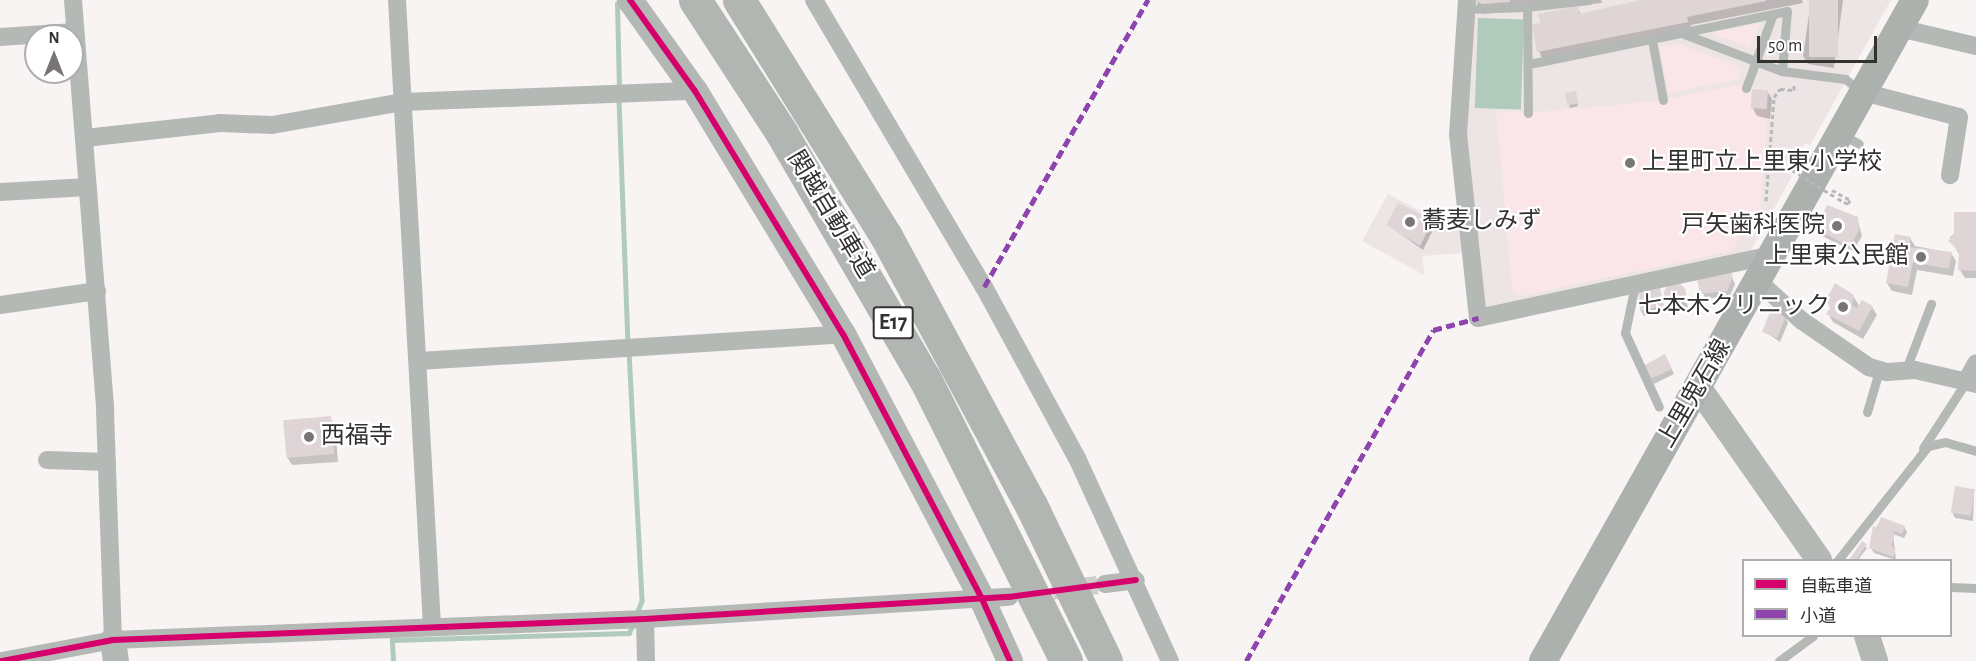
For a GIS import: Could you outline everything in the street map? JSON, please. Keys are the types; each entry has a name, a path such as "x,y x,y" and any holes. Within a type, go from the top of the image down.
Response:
{"highway":[{"name":"関越自動車道","path":"695,0 781,132 925,379 1066,661"},
{"name":"関越自動車道","path":"739,0 892,246 1031,505 1106,661"}],"main road":[{"name":"上里鬼石線","path":"1543,661 1773,255 1850,138 1863,92 1915,0"}],"street":[{"path":"74,0 75,24"},
{"path":"398,0 432,627"},
{"path":"630,0 696,91 843,334 982,599 1010,661"},
{"path":"813,0 984,287 1077,458 1136,580 1170,661"},
{"path":"1467,4 1458,134 1478,318 1773,255"},
{"path":"1899,28 1976,46"},
{"path":"0,37 24,35"},
{"path":"80,84 97,291 114,650"},
{"path":"85,138 220,123 272,125 402,102 696,91"},
{"path":"1863,92 1959,117 1950,175"},
{"path":"0,192 88,187"},
{"path":"1758,281 1801,320 1879,371 1906,369 1971,383 1976,363"},
{"path":"0,305 97,291"},
{"path":"419,361 843,334"},
{"path":"1698,387 1818,559"},
{"path":"47,460 106,462"},
{"path":"1105,584 1136,580"},
{"path":"2,661 114,650 432,627 645,619 1009,597"},
{"path":"645,619 646,661"},
{"path":"1867,637 1875,661"}],"lane":[{"path":"1467,4 1527,7 1589,0"},
{"path":"1527,7 1528,113"},
{"path":"1529,64 1684,34 1787,11 1782,71"},
{"path":"1746,88 1773,14"},
{"path":"1684,34 1782,71 1845,79 1863,92"},
{"path":"1652,40 1663,100"},
{"path":"1635,285 1625,333 1642,376 1659,407"},
{"path":"1906,369 1931,304"},
{"path":"1867,412 1879,371"},
{"path":"1840,559 1971,383"},
{"path":"1921,452 1936,443 1945,442 1976,451"},
{"path":"1952,587 1976,588"},
{"path":"1779,661 1812,637"}],"path":[{"path":"1766,201 1774,97 1780,89 1794,90 1796,74"},
{"path":"1792,170 1848,204 1850,201 1837,193"}],"shaded area":[{"name":"上里町立上里東小学校","path":"1473,0 1891,0 1810,145 1805,143 1788,173 1792,176 1749,254 1487,311 1482,307 1465,152"},
{"path":"1478,18 1524,20 1521,110 1475,108"},
{"path":"1761,23 1749,48 1711,33"},
{"path":"1680,44 1742,68 1740,79 1668,93 1660,47"},
{"path":"1739,85 1769,89 1760,224 1748,225 1732,251 1521,296 1512,291 1496,111 1537,112 1656,101"},
{"path":"1388,194 1461,232 1463,253 1423,256 1424,275 1362,241"}],"building":[{"path":"1474,0 1510,0 1510,2 1482,4"},
{"path":"1641,0 1766,1 1687,17 1688,22 1537,52 1532,24 1540,23 1538,14 1577,6 1579,14"},
{"path":"1809,0 1838,0 1838,57 1809,57"},
{"path":"1752,89 1768,90 1767,109 1751,108"},
{"path":"1576,91 1578,104 1567,106 1565,93"},
{"name":"蕎麦しみず","path":"1398,203 1433,220 1420,246 1386,225"},
{"name":"戸矢歯科医院","path":"1827,205 1858,217 1859,230 1850,247 1816,229"},
{"path":"1954,212 1976,212 1976,271 1958,270 1959,251 1948,241 1954,234"},
{"name":"上里東公民館","path":"1895,234 1911,237 1909,247 1952,252 1949,269 1913,262 1908,287 1886,283"},
{"path":"1731,271 1733,278 1727,291 1700,294 1697,279"},
{"path":"1675,283 1683,286 1686,294 1683,302 1675,305 1667,302 1664,294 1667,286"},
{"name":"七本木クリニック","path":"1835,283 1854,295 1852,305 1857,308 1862,300 1873,306 1859,331 1826,314 1830,308 1826,300"},
{"path":"1660,288 1664,306 1640,311 1639,292"},
{"path":"1768,306 1786,316 1777,338 1762,332 1770,312 1766,310"},
{"path":"1665,354 1672,369 1650,379 1643,366"},
{"name":"西福寺","path":"331,416 334,454 286,458 283,420"},
{"path":"1955,486 1975,489 1971,516 1951,513"},
{"path":"1881,517 1905,526 1902,534 1891,530 1895,534 1891,546 1896,548 1893,557 1869,548 1873,526 1877,528"},
{"path":"1862,541 1867,544 1857,559 1850,559"}],"waterway":[{"path":"619,90 617,4 622,0"},
{"path":"619,99 628,342"},
{"path":"629,351 642,601 637,614"},
{"path":"393,661 392,640 629,633 633,624"}],"tunnel":[{"path":"1026,594 1105,584"}],"marked path":[{"path":"984,287 1148,0"},
{"path":"1246,661 1433,330 1478,318"}],"cycle path":[{"path":"630,0 695,91 843,334 982,599 1010,661"},
{"path":"2,661 113,640 645,619 1009,597 1136,580"}],"place":[{"name":"上里町立上里東小学校","path":"1630,163"},
{"name":"蕎麦しみず","path":"1410,222"},
{"name":"戸矢歯科医院","path":"1837,226"},
{"name":"上里東公民館","path":"1921,257"},
{"name":"七本木クリニック","path":"1843,307"},
{"name":"西福寺","path":"309,437"}]}
